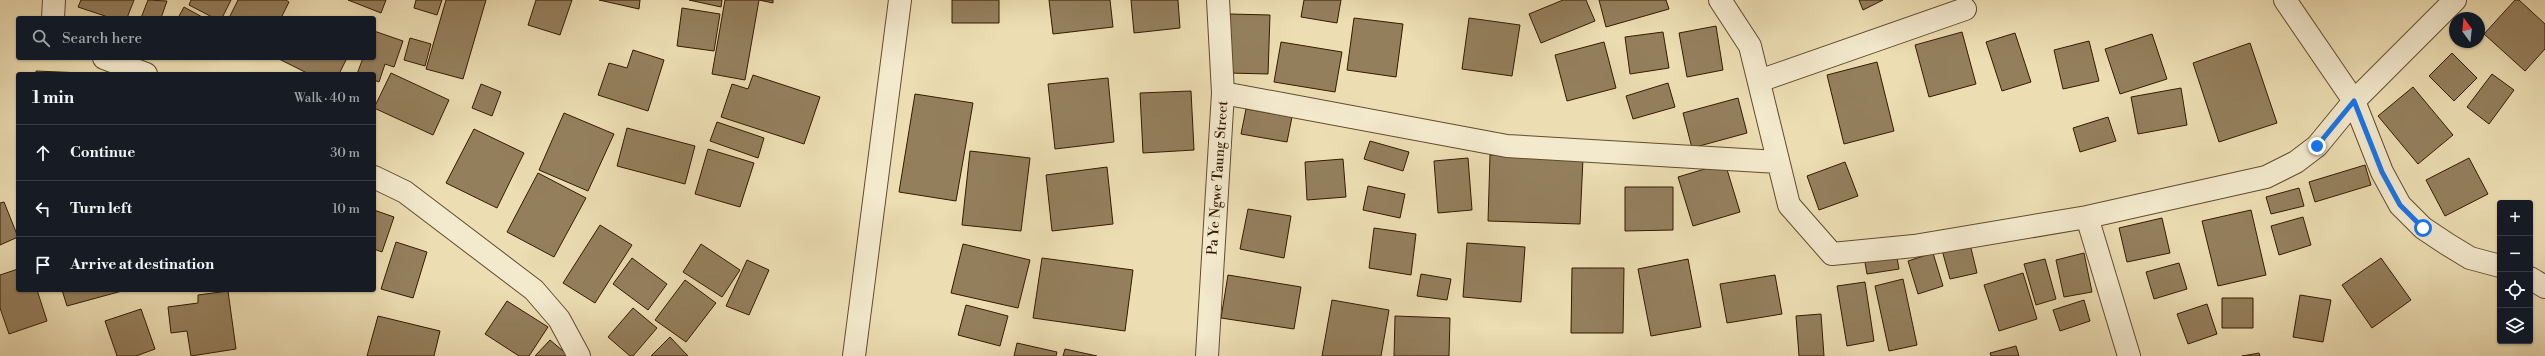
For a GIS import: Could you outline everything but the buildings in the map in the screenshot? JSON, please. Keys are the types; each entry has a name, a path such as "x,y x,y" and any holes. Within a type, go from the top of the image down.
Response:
{"street":[{"path":"53,16 54,0"},
{"path":"854,356 900,0"},
{"name":"Pa Ye Ngwe Taung Street","path":"1207,356 1223,93 1218,0"},
{"path":"1720,0 1750,46 1789,205 1832,254 1914,246 2087,217 2266,177 2296,162 2317,146 2354,101 2455,0"},
{"path":"2285,0 2354,101 2382,172 2400,205 2423,228 2447,244 2470,258 2497,265"},
{"path":"1759,81 1965,9"},
{"path":"109,60 141,72"},
{"path":"1223,93 1506,146 1778,162"},
{"path":"376,178 405,192 534,290 559,319 579,356"},
{"path":"2087,217 2129,356"},
{"path":"2533,280 2545,287"}],"route":[{"path":"2317,146 2354,101 2382,172 2400,205 2423,228"}]}
